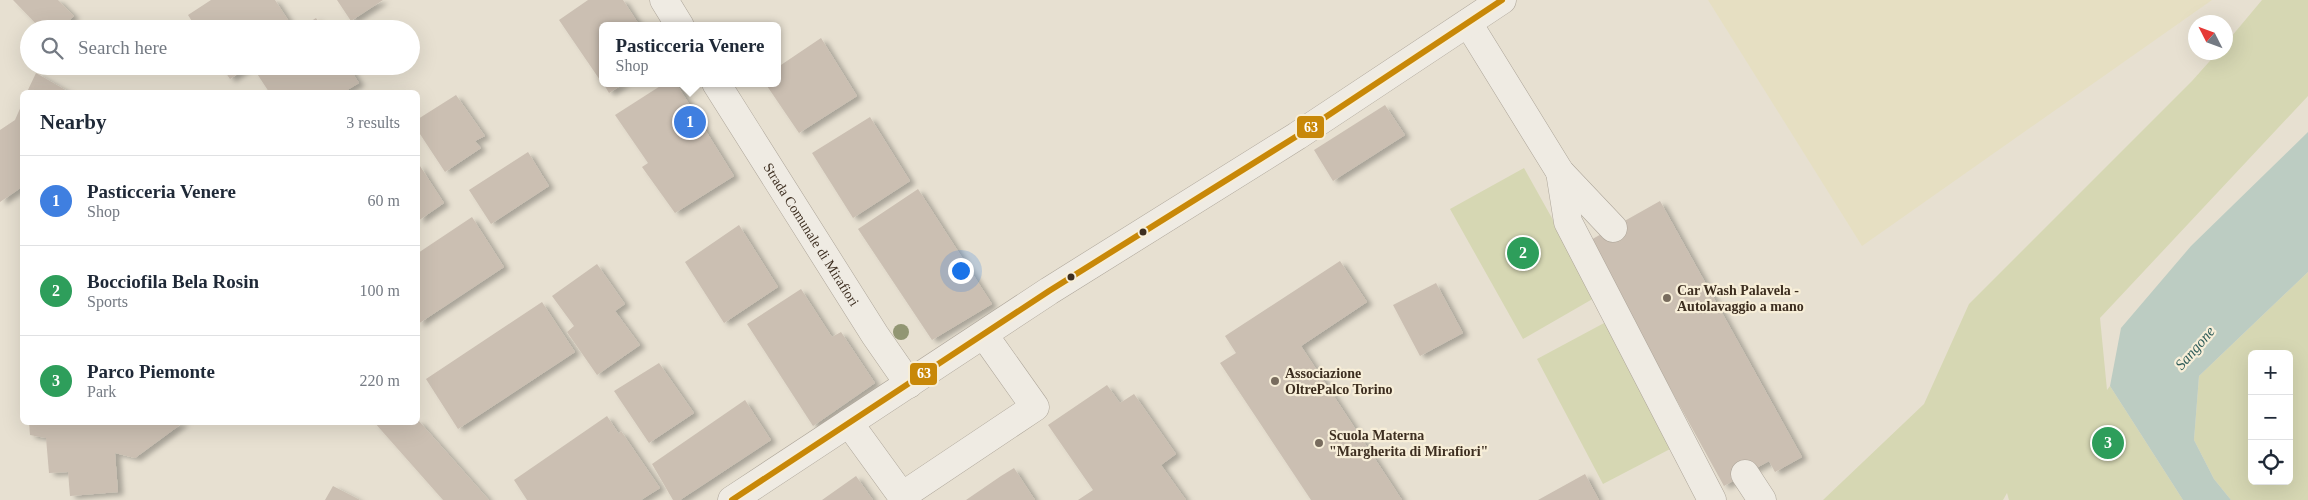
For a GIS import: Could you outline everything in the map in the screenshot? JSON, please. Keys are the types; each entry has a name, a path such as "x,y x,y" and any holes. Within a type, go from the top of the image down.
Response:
{"street":[{"path":"664,0 678,22"},
{"path":"732,500 1050,291 1297,136 1502,0"},
{"path":"1468,23 1560,172 1613,228"},
{"name":"Strada Comunale di Mirafiori","path":"719,87 875,335 910,384"},
{"path":"1560,172 1568,222 1712,500"},
{"path":"849,423 904,498 1035,408 984,335"},
{"path":"1745,474 1762,500"}],"shaded area":[{"path":"1708,0 2212,0 2188,15 2188,17 1862,246"}],"green space":[{"path":"2262,0 2308,0 2308,96 2100,318 2107,390 2110,386 2183,500 2009,500 2007,493 2003,500 1823,500 1924,404 1969,304 2211,60 2233,60 2233,35"},
{"path":"1524,168 1596,297 1523,339 1450,209"},
{"path":"2308,272 2308,500 2231,500 2214,479 2194,440 2199,376"},
{"path":"1606,322 1672,448 1603,484 1537,359"}],"water":[{"name":"Sangone","path":"2308,132 2308,272 2199,376 2194,440 2214,479 2231,500 2183,500 2110,386 2121,328 2191,246"}],"building":[{"path":"13,0 58,0 74,16 70,20 32,20"},
{"path":"211,0 275,0 288,20 191,20 188,15"},
{"path":"337,0 383,0 353,20 350,20"},
{"path":"588,0 623,0 637,22 599,22 599,79 559,20"},
{"path":"821,38 857,96 799,133 768,87 781,87 781,65"},
{"path":"35,75 39,75 66,90 28,90"},
{"path":"227,75 236,75 230,79"},
{"path":"258,75 354,75 359,83 347,90 268,90"},
{"path":"605,87 619,87 609,93"},
{"path":"659,87 678,87 734,176 675,213 642,167 648,163 615,115"},
{"path":"456,95 485,136 475,141 481,148 445,172 420,134 420,118"},
{"path":"1385,105 1405,135 1333,181 1314,150"},
{"path":"20,109 20,188 0,202 0,130 15,120"},
{"path":"870,117 910,181 853,218 812,153"},
{"path":"528,152 549,186 491,224 469,190"},
{"path":"420,166 444,203 420,220"},
{"path":"918,189 992,304 932,340 858,229"},
{"name":"Car Wash Palavela - Autolavaggio a mano","path":"1660,201 1802,457 1775,472 1769,461 1724,486 1589,241"},
{"path":"472,217 504,267 420,323 420,252"},
{"path":"739,225 778,287 724,323 685,262"},
{"name":"Scuola Materna \"Margherita di Mirafiori\"","path":"1340,261 1367,302 1301,346 1402,500 1311,500 1220,363 1236,353 1225,336"},
{"path":"597,264 625,304 615,311 640,345 597,375 567,332 574,326 552,296"},
{"path":"1436,283 1463,333 1420,356 1393,305"},
{"path":"801,289 832,337 841,332 875,383 813,426 747,324"},
{"path":"542,302 575,352 458,429 426,379"},
{"path":"659,363 694,413 649,443 614,391"},
{"path":"1107,385 1120,403 1134,394 1176,454 1161,465 1186,500 1078,500 1093,490 1048,425"},
{"path":"745,400 771,440 680,500 673,500 652,464"},
{"path":"607,416 619,434 621,431 660,488 641,500 527,500 514,480"},
{"path":"420,422 489,500 443,500 377,425 420,425"},
{"path":"29,425 180,425 135,458 115,453 118,492 70,496 68,472 49,473 46,438 30,435"},
{"path":"1014,468 1035,500 966,500 1001,476"},
{"path":"1585,474 1599,500 1538,500"},
{"path":"856,476 873,500 822,500"},
{"path":"333,486 360,500 325,500"}],"transit line":[{"name":"63","path":"732,500 1049,291 1297,136 1502,0"}],"place":[{"name":"Pasticceria Venere","path":"690,122"},
{"name":"Bocciofila Bela Rosin","path":"1523,253"},
{"name":"Car Wash Palavela - Autolavaggio a mano","path":"1667,298"},
{"name":"Associazione OltrePalco Torino","path":"1275,381"},
{"name":"Scuola Materna \"Margherita di Mirafiori\"","path":"1319,443"},
{"name":"Parco Piemonte","path":"2108,443"}]}
